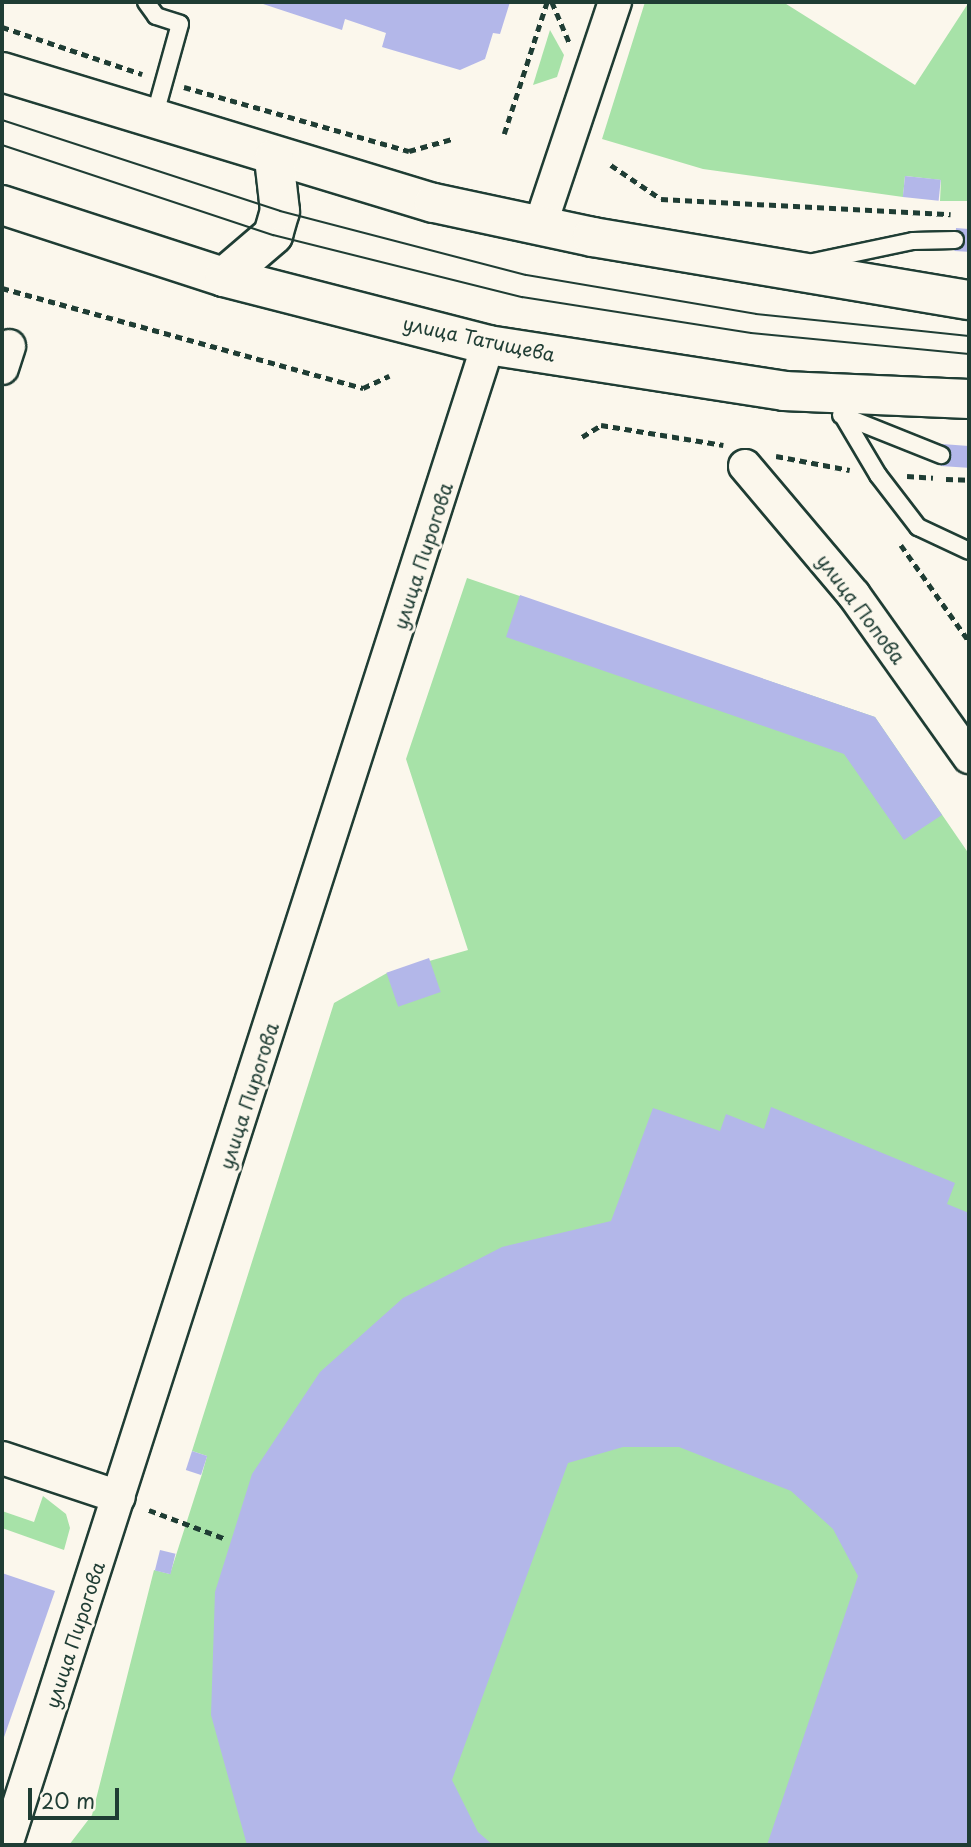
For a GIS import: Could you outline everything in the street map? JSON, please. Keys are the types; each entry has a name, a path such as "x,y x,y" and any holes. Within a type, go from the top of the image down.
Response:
{"main road":[{"path":"2,72 159,100 274,158 434,203 540,226 776,270 969,300"},
{"path":"225,277 273,235 280,211 274,158"},
{"name":"улица Татищева","path":"2,205 225,277 488,345 784,391 969,399"}],"street":[{"path":"540,226 615,2"},
{"name":"улица Пирогова","path":"6,1845 488,345"},
{"name":"улица Попова","path":"746,466 854,595 969,757"},
{"path":"2,1458 119,1497"}],"lane":[{"path":"146,2 156,16 180,24 159,100"},
{"path":"776,270 913,241 955,240"},
{"path":"784,391 942,455"},
{"path":"843,416 878,475 918,527 969,551"}],"path":[{"path":"549,2 574,54"},
{"path":"504,134 549,2"},
{"path":"2,27 159,100 409,151 453,139"},
{"path":"611,165 661,199 958,215"},
{"path":"2,288 363,388 389,376"},
{"path":"849,470 854,477"},
{"path":"898,540 969,641"},
{"path":"149,1510 226,1539"}],"green space":[{"path":"645,2 783,2 915,85 969,2 969,201 940,201 941,180 905,176 903,197 703,169 602,139"},
{"path":"550,30 564,55 557,77 533,85"},
{"path":"467,578 875,717 969,854 969,1845 69,1845 92,1815 154,1570 170,1574 202,1474 207,1456 192,1451 334,1003 387,973 468,950 406,759"},
{"path":"43,1496 66,1514 70,1528 64,1550 2,1528 2,1511 34,1522"}],"building":[{"path":"257,2 510,2 500,34 493,33 485,59 460,70 382,47 386,33 345,19 342,30"},
{"path":"905,176 941,180 939,201 903,197"},
{"path":"956,228 969,229 967,252 954,251"},
{"path":"942,444 969,446 967,468 940,466"},
{"path":"520,595 875,717 942,815 904,840 844,754 506,637"},
{"path":"429,958 441,992 398,1007 386,973"},
{"path":"771,1107 955,1183 947,1204 969,1213 969,1845 767,1845 858,1576 833,1529 791,1491 679,1447 623,1447 568,1463 452,1780 478,1832 493,1845 247,1845 211,1715 215,1592 252,1474 320,1372 403,1298 502,1247 611,1221 653,1108 720,1131 726,1114 764,1129"},
{"path":"192,1451 207,1456 201,1475 186,1470"},
{"path":"160,1550 176,1554 170,1574 155,1570"},
{"path":"2,1573 55,1591 2,1743"}],"tram line":[{"path":"2,120 280,211 526,275 756,314 969,336"},
{"path":"2,145 273,235 522,297 751,333 969,354"}]}
